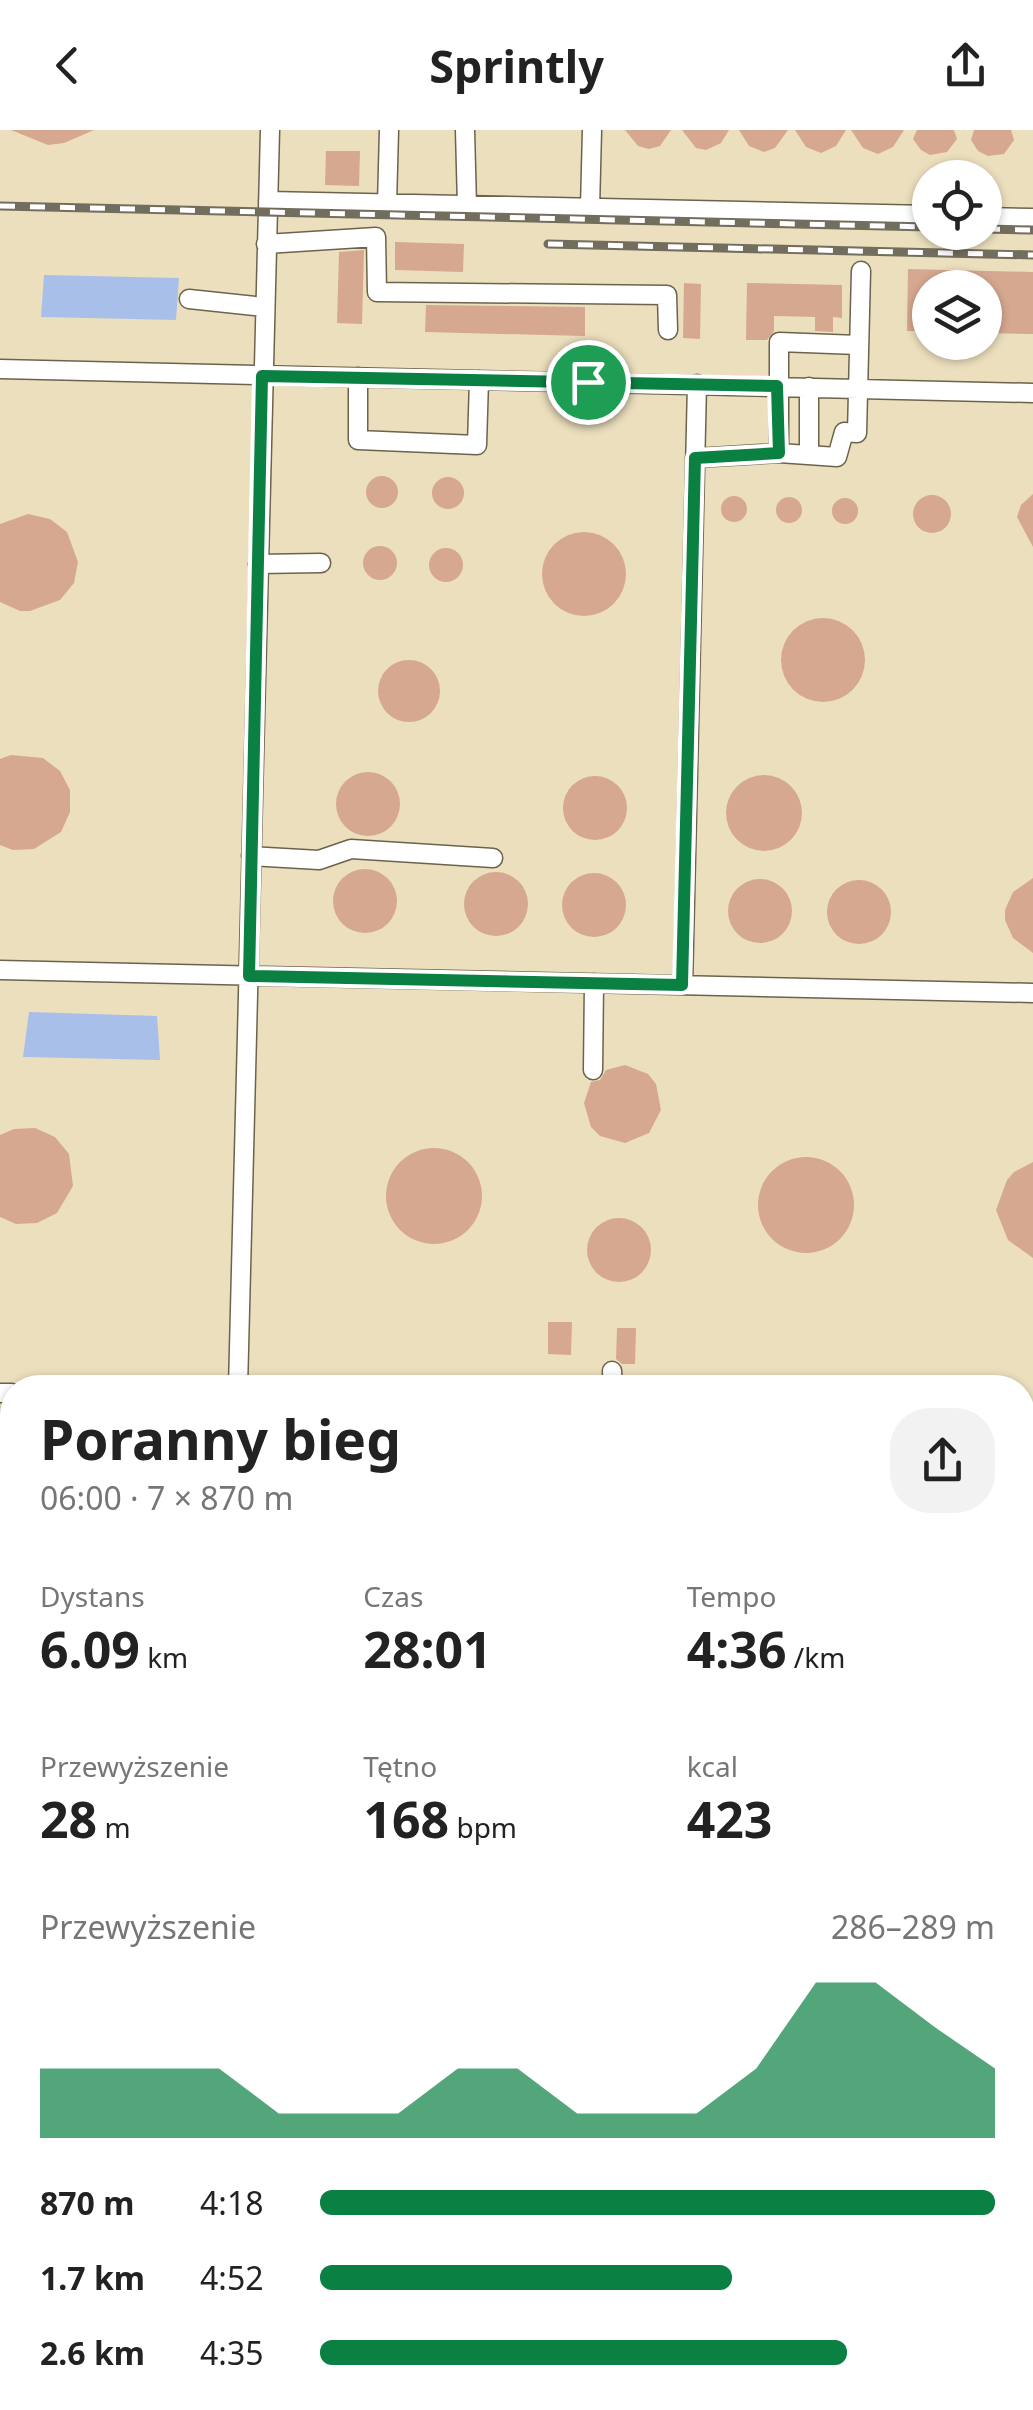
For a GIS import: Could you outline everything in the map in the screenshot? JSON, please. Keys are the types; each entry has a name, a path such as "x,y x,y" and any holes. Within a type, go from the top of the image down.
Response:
{"lane":[{"path":"238,1375 270,130"},
{"path":"388,204 389,130"},
{"path":"465,130 467,206"},
{"path":"590,208 592,130"},
{"path":"268,201 912,216"},
{"path":"1002,217 1033,218"},
{"path":"266,244 376,237 377,292 667,295 668,330"},
{"path":"695,458 779,453 837,457 844,432 857,433 861,271"},
{"path":"189,299 264,307"},
{"path":"779,453 779,342 858,345"},
{"path":"0,370 1033,392"},
{"path":"358,378 358,440 477,444 479,380"},
{"path":"682,985 697,384"},
{"path":"809,387 809,455"},
{"path":"258,564 321,563"},
{"path":"251,856 319,860 351,849 493,858"},
{"path":"0,970 1033,993"},
{"path":"593,1070 594,983"}],"shaded area":[{"path":"0,130 1033,130 1033,1375 0,1375"}],"water":[{"path":"44,275 179,278 176,320 41,317"},
{"path":"29,1012 157,1016 160,1060 23,1057"}],"building":[{"path":"11,130 94,130 64,143 48,145"},
{"path":"625,130 671,130 660,146 649,149 638,146"},
{"path":"682,130 729,130 721,143 706,150 696,148"},
{"path":"739,130 788,130 775,148 764,152 749,146"},
{"path":"795,130 846,130 836,146 821,153 806,147"},
{"path":"851,130 904,130 893,147 878,154 863,148"},
{"path":"917,130 954,130 957,139 947,152 930,155 913,139"},
{"path":"974,130 1011,130 1014,140 1004,154 988,156 978,151 971,140"},
{"path":"326,151 360,151 359,186 325,185"},
{"path":"395,242 464,244 463,272 395,270"},
{"path":"364,250 362,324 337,323 339,252"},
{"path":"908,269 950,270 912,270 912,331 907,331"},
{"path":"1002,271 1033,272 1033,334 1002,333"},
{"path":"684,283 701,284 700,339 683,338"},
{"path":"747,283 842,285 842,318 833,317 833,332 815,331 815,317 774,316 774,331 767,340 746,340"},
{"path":"426,305 585,307 585,336 425,332"},
{"path":"382,476 394,480 398,492 394,504 382,508 370,504 366,492 370,480"},
{"path":"448,477 459,482 464,493 459,504 448,509 437,504 432,493 437,482"},
{"path":"1033,494 1033,547 1017,517 1021,505"},
{"path":"932,495 946,500 951,514 946,528 932,533 918,528 913,514 918,500"},
{"path":"734,496 743,500 747,509 743,518 734,522 725,518 721,509 725,500"},
{"path":"789,497 798,501 802,510 798,519 789,523 780,519 776,510 780,501"},
{"path":"845,498 854,502 858,511 854,520 845,524 836,520 832,511 836,502"},
{"path":"28,514 50,519 67,532 78,562 74,583 60,600 20,611 0,602 0,524"},
{"path":"584,532 600,535 614,544 623,558 623,590 614,604 600,613 584,616 568,613 554,604 545,590 542,574 545,558 554,544 568,535"},
{"path":"380,546 392,551 397,563 392,575 380,580 368,575 363,563 368,551"},
{"path":"446,548 458,553 463,565 458,577 446,582 434,577 429,565 434,553"},
{"path":"823,618 839,621 853,630 862,644 862,676 853,690 839,699 823,702 807,699 793,690 784,676 781,660 784,644 793,630 807,621"},
{"path":"409,660 431,669 440,691 431,713 409,722 387,713 378,691 387,669"},
{"path":"11,755 43,758 60,771 70,790 70,812 61,832 34,849 13,850 0,845 0,759"},
{"path":"368,772 391,781 400,804 391,827 368,836 345,827 336,804 345,781"},
{"path":"764,775 791,786 802,813 791,840 764,851 737,840 726,813 737,786"},
{"path":"595,776 618,785 627,808 618,831 595,840 572,831 563,808 572,785"},
{"path":"365,869 388,878 397,901 388,924 365,933 342,924 333,901 342,878"},
{"path":"496,872 519,881 528,904 519,927 496,936 473,927 464,904 473,881"},
{"path":"594,873 617,882 626,905 617,928 594,937 571,928 562,905 571,882"},
{"path":"1033,878 1033,953 1013,938 1005,910 1013,892"},
{"path":"760,879 783,888 792,911 783,934 760,943 737,934 728,911 737,888"},
{"path":"859,880 882,889 891,912 882,935 859,944 836,935 827,912 836,889"},
{"path":"625,1065 648,1074 656,1084 661,1110 649,1133 625,1143 600,1136 591,1127 584,1103 591,1082 600,1080 606,1070"},
{"path":"35,1128 55,1137 69,1154 73,1186 57,1213 37,1223 16,1224 0,1217 0,1135 14,1129"},
{"path":"434,1148 453,1151 468,1162 479,1177 479,1215 468,1230 453,1241 434,1244 415,1241 400,1230 389,1215 386,1196 389,1177 400,1162 415,1151"},
{"path":"806,1157 825,1160 840,1171 851,1186 851,1224 840,1239 825,1250 806,1253 787,1250 772,1239 761,1224 758,1205 761,1186 772,1171 787,1160"},
{"path":"1033,1162 1033,1258 1008,1240 996,1210 1007,1180"},
{"path":"619,1218 642,1227 651,1250 642,1273 619,1282 596,1273 587,1250 596,1227"},
{"path":"548,1322 572,1322 571,1355 548,1354"},
{"path":"617,1328 636,1328 635,1364 622,1364 616,1359"}],"railway":[{"path":"0,206 912,227"},
{"path":"1002,229 1033,230"},
{"path":"548,244 1033,255"}],"route":[{"path":"262,376 588,382 777,386 779,453 695,458 682,985 249,976 262,376"}]}
